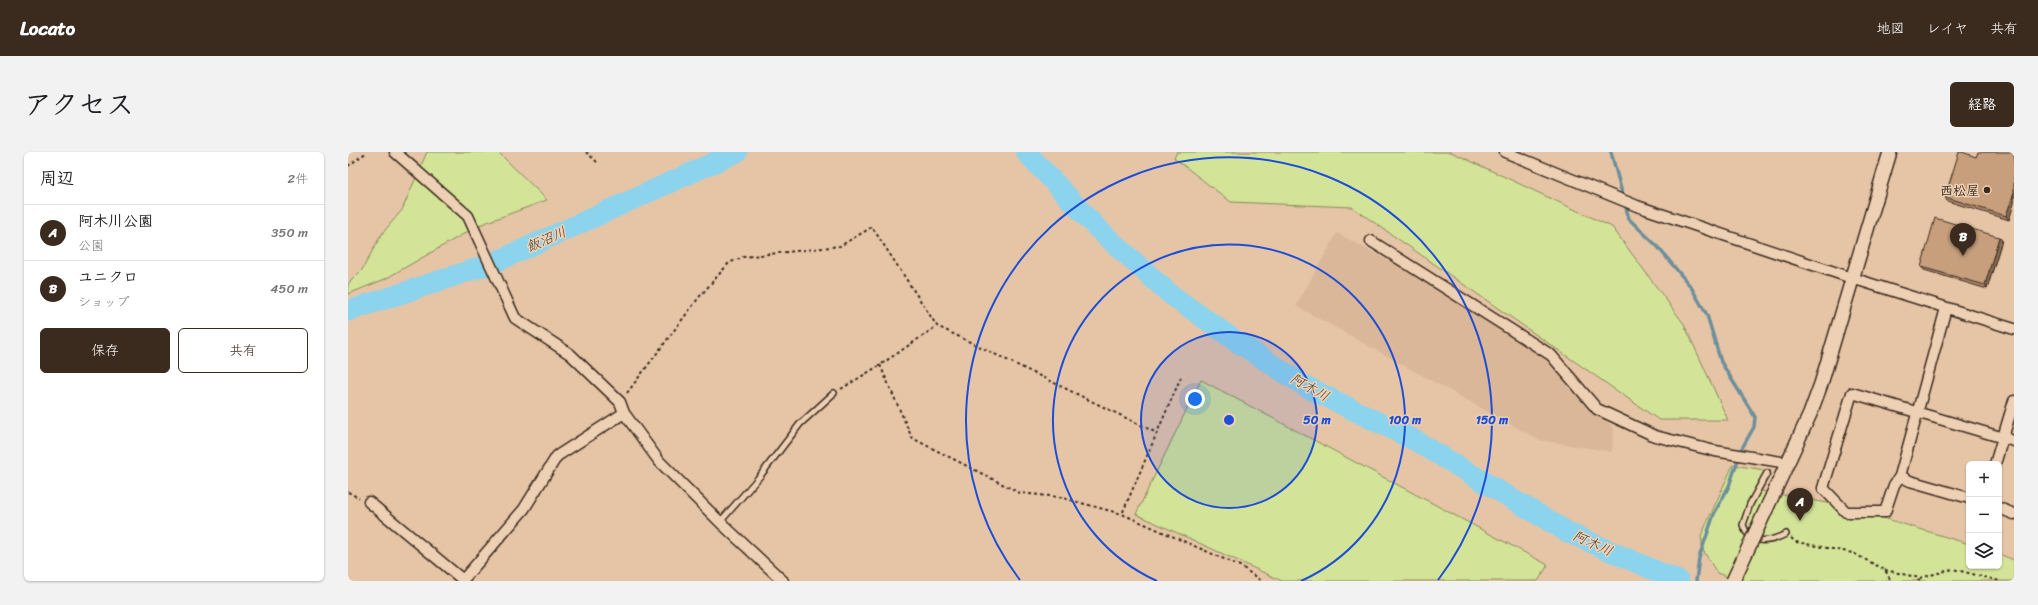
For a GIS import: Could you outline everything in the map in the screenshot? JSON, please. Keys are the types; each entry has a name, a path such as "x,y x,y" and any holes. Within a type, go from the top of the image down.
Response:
{"street":[{"path":"395,152 468,216 515,318 570,354 620,402 624,413 659,461 720,522 783,581"},
{"path":"1505,152 1604,194 1637,206 1852,278 2014,329"},
{"path":"1733,581 1810,414 1821,384 1890,152"},
{"path":"1370,241 1551,355 1597,409 1655,436 1715,451 1756,456 1787,463"},
{"path":"1946,308 1917,412 1900,476 1894,485 1885,512 1846,512 1824,488 1852,393 1917,412 2014,441"},
{"path":"1996,461 2014,401"},
{"path":"368,502 463,580 524,509 557,456 624,413"},
{"path":"1900,476 1910,481 1966,497"},
{"path":"2002,509 2014,514"}],"lane":[{"path":"720,522 760,476 800,424 834,393"},
{"path":"1767,473 1750,504 1743,525 1750,537 1757,541 1771,540 1786,534"}],"path":[{"path":"348,166 366,152"},
{"path":"586,152 598,163"},
{"path":"620,402 710,285 729,263 743,257 840,246 872,227 937,326 1157,433"},
{"path":"834,393 880,365 937,326"},
{"path":"880,365 912,438 1020,493 1058,497 1122,514 1242,567 1261,581"},
{"path":"1122,514 1181,377"},
{"path":"1786,534 1796,542 1853,553 1885,570 1920,578 1953,569 2000,581"},
{"path":"1885,570 1891,581"}],"shaded area":[{"path":"1337,233 1475,307 1551,355 1614,429 1612,452 1539,440 1296,306"}],"green space":[{"path":"427,152 498,152 547,200 479,225 385,279 348,294 348,284 362,270 381,235 402,210"},
{"path":"1177,152 1451,152 1612,227 1684,324 1728,420 1659,420 1352,207 1231,202 1174,158"},
{"path":"1201,380 1548,565 1538,581 1282,581 1136,514"},
{"path":"1733,465 1771,471 1761,491 1844,506 1966,543 1966,569 2002,569 2002,555 2014,560 2014,581 1739,581 1717,573 1703,550 1701,536"}],"building":[{"path":"1959,152 1976,157 1978,152 2014,152 2014,192 2006,216 1945,197"},
{"path":"1935,218 1999,237 1985,285 1921,267"}],"waterway":[{"name":"飯沼川","path":"348,311 493,263 737,152"},
{"name":"阿木川","path":"1026,152 1097,228 1170,294 1236,341 1305,386 1416,441 1569,533 1679,581"},
{"path":"1611,152 1629,219 1657,246 1691,287 1707,315 1721,362 1755,417 1754,427 1742,448 1729,486 1714,514 1699,558 1696,581"}],"place":[{"name":"西松屋","path":"1987,190"},
{"name":"ユニクロ","path":"1963,256"},
{"name":"阿木川公園","path":"1800,521"}]}
